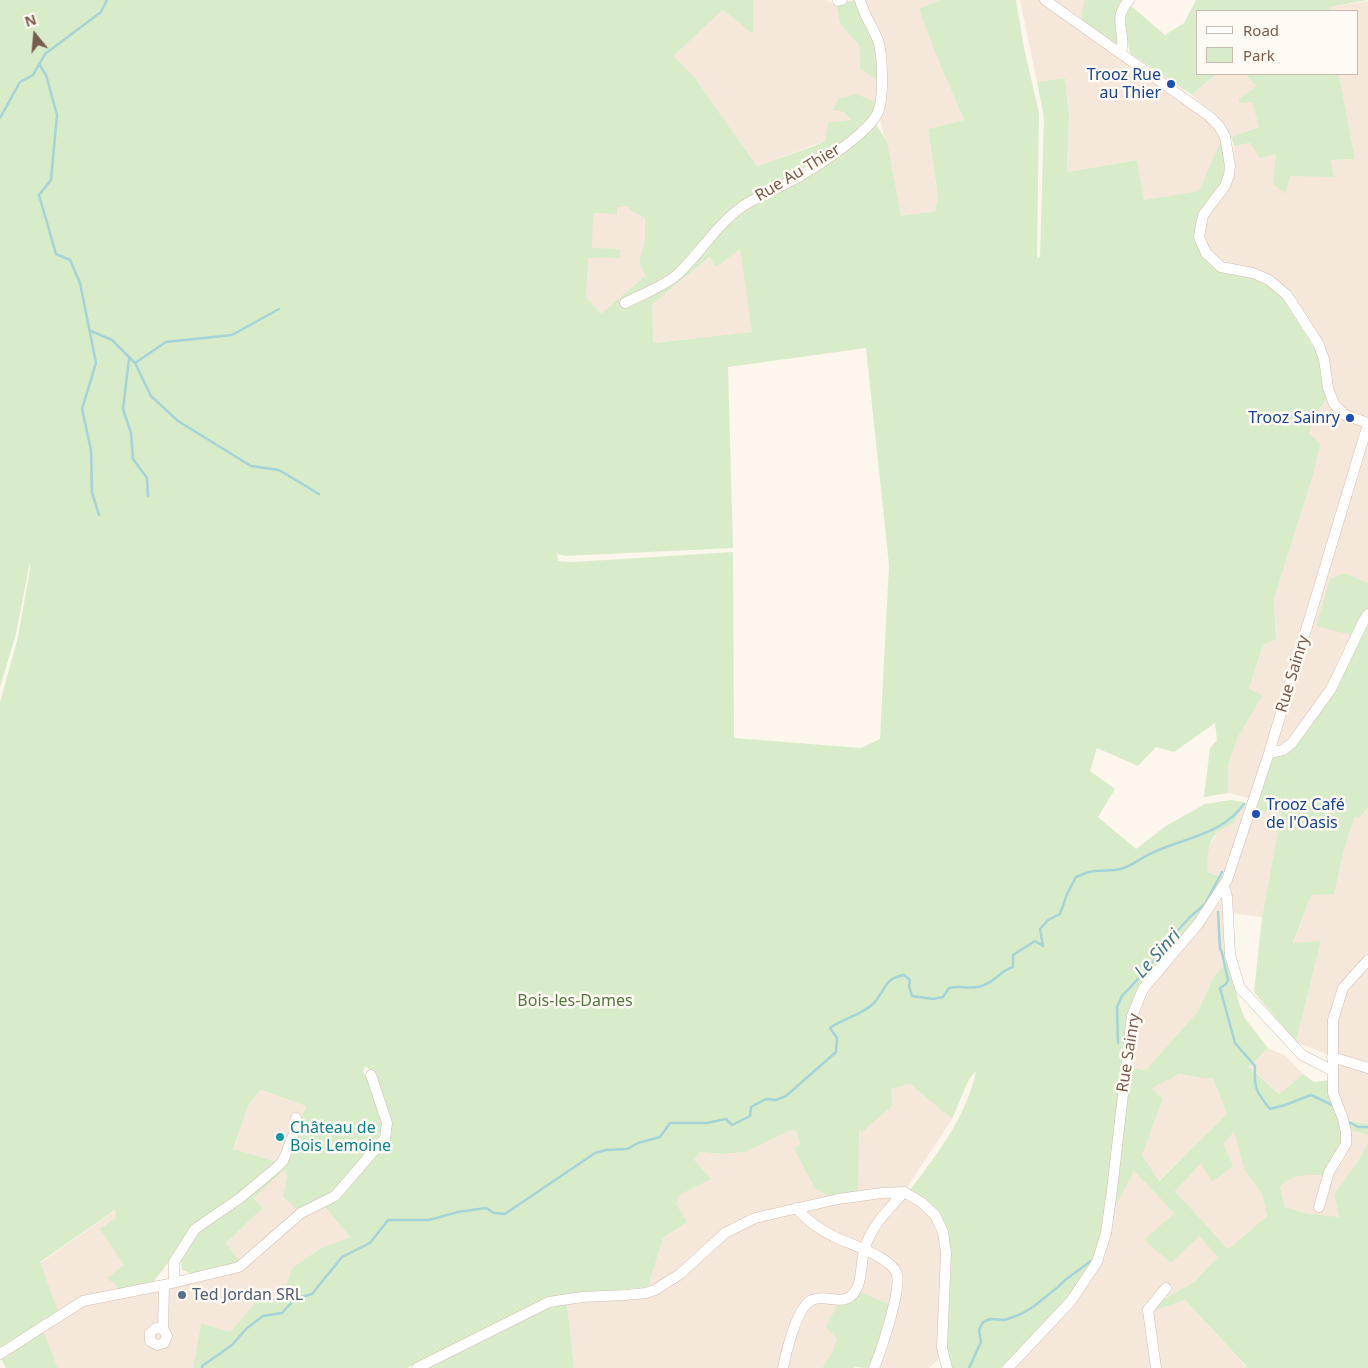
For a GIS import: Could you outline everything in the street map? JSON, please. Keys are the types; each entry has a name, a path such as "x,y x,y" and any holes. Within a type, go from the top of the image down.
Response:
{"street":[{"name":"Rue Au Thier","path":"625,303 652,290 677,274 725,222 743,206 800,176 849,142 872,123 882,103 882,56 877,37 860,0"},
{"path":"1045,0 1209,116 1219,126 1226,137 1229,150 1230,175 1225,186 1203,215 1199,237 1206,253 1220,267 1254,273 1269,280 1287,295 1318,342 1324,359 1328,388 1334,404 1345,415 1368,424"},
{"path":"1121,53 1124,45 1119,23 1122,8 1130,0"},
{"name":"Rue Sainry","path":"1008,1368 1071,1301 1097,1262 1106,1233 1132,1016 1143,989 1198,924 1224,887 1269,753 1368,424"},
{"path":"1269,753 1283,750 1292,743 1332,689 1359,629 1368,614"},
{"path":"1224,887 1230,955 1240,988 1302,1055 1332,1071"},
{"path":"1319,1207 1329,1172 1346,1144 1346,1132 1333,1093 1333,1020 1343,988 1368,960"},
{"path":"1332,1057 1368,1068"},
{"path":"0,1354 83,1301 169,1284 239,1267 301,1213 335,1196 385,1138 387,1123 371,1075"},
{"path":"163,1330 174,1262 195,1229 240,1198 282,1161 298,1123 296,1118"},
{"path":"783,1368 787,1344 802,1309 811,1300 821,1298 840,1301 850,1298 857,1288 864,1250 873,1227 904,1192"},
{"path":"417,1368 549,1302 582,1296 626,1295 655,1290 676,1278 716,1240 735,1227 754,1218 838,1199 904,1192 921,1202 935,1214 943,1232 946,1253 942,1348 947,1368"},
{"path":"796,1208 817,1227 892,1265 897,1276 894,1302 874,1368"},
{"path":"1156,1368 1148,1310 1166,1288"}],"shaded area":[{"path":"753,0 824,0 836,4 840,24 859,45 860,69 880,81 878,103 844,112 851,120 825,141 757,166 694,77 672,56 723,10 753,33"},
{"path":"853,0 940,0 920,10 936,55 964,120 928,129 938,197 935,211 901,216 880,117 882,82"},
{"path":"1020,0 1084,0 1082,20 1216,124 1222,138 1200,191 1144,200 1137,160 1067,172 1069,114 1065,78 1037,82"},
{"path":"1368,1 1368,583 1345,573 1316,625 1351,635 1332,685 1252,799 1228,793 1228,765 1238,737 1263,695 1249,689 1263,645 1276,639 1274,599 1313,475 1309,434 1318,411 1328,397 1323,346 1279,286 1218,264 1205,251 1201,227 1208,209 1228,184 1234,146 1250,143 1276,154 1286,193 1290,175 1334,177 1331,160 1355,159 1339,75 1358,75 1358,10 1329,10 1330,7"},
{"path":"1215,75 1246,75 1256,86 1239,99 1240,103 1252,101 1259,127 1231,137 1214,114 1192,95"},
{"path":"607,123 632,211 645,218 645,240 639,262 645,276 601,315 557,262"},
{"path":"740,248 753,332 652,343 651,304 711,257 716,267"},
{"path":"1244,802 1254,810 1281,814 1262,917 1230,913 1227,880 1208,872 1207,849 1221,828 1234,823"},
{"path":"1368,808 1368,954 1337,989 1331,1023 1329,1055 1296,1042 1321,941 1293,944 1311,895 1343,853 1355,816 1360,818"},
{"path":"1223,898 1229,960 1214,976 1198,1011 1146,1070 1130,1068 1136,1006"},
{"path":"1368,963 1368,1124 1346,1119 1335,1092 1335,1017 1344,991"},
{"path":"1268,1048 1286,1056 1303,1074 1279,1094 1249,1066"},
{"path":"1180,1074 1213,1078 1228,1114 1158,1181 1142,1155 1163,1099 1152,1088"},
{"path":"910,1084 952,1119 906,1189 935,1208 947,1227 951,1260 945,1353 929,1368 868,1368 872,1359 857,1291 832,1353 822,1368 574,1368 567,1304 648,1286 663,1238 687,1222 676,1203 694,1160 700,1152 723,1154 745,1152 794,1129 800,1143 794,1149 859,1129 891,1089"},
{"path":"261,1090 306,1106 285,1164 233,1150 249,1104"},
{"path":"1350,1130 1368,1135 1368,1142 1357,1163 1334,1194 1339,1218 1309,1214 1285,1207 1280,1186 1287,1178 1303,1174 1325,1175"},
{"path":"1234,1132 1244,1169 1262,1194 1267,1216 1228,1249 1175,1191 1201,1162"},
{"path":"284,1170 287,1178 324,1206 350,1237 319,1249 292,1268 282,1297 257,1301 230,1332 201,1323 193,1368 58,1368 43,1330 40,1263 116,1210 124,1265 116,1285 118,1289 195,1275 240,1262 226,1243 263,1208 254,1198"},
{"path":"1134,1171 1174,1213 1145,1240 1199,1235 1219,1257 1194,1282 1157,1303 1154,1310 1185,1300 1246,1367 1013,1368 1080,1296 1105,1258 1113,1211"}],"green space":[{"name":"Bois-les-Dames","path":"0,0 753,0 753,34 723,10 673,56 694,77 757,166 825,141 828,123 851,120 844,112 833,110 838,99 856,94 878,103 876,124 887,142 901,216 935,211 938,197 928,129 964,120 936,55 919,9 940,0 1016,0 1024,48 1039,113 1037,258 1040,257 1044,117 1037,82 1065,78 1069,114 1067,172 1137,160 1144,200 1199,191 1222,138 1226,179 1208,207 1197,218 1195,240 1208,263 1224,273 1259,279 1274,288 1319,353 1323,367 1323,388 1328,397 1318,411 1309,433 1320,444 1313,475 1274,599 1276,639 1263,645 1249,689 1263,695 1238,737 1228,765 1228,793 1204,797 1210,748 1217,740 1215,723 1174,752 1156,747 1138,766 1097,748 1090,771 1115,789 1098,817 1136,849 1166,826 1205,804 1230,800 1244,802 1234,823 1225,827 1214,836 1209,848 1208,872 1227,880 1143,989 1132,1016 1109,1203 1093,1263 1070,1297 1001,1368 950,1368 945,1353 951,1260 947,1227 935,1208 910,1190 950,1134 966,1104 976,1071 969,1079 952,1119 910,1084 891,1089 892,1106 862,1132 859,1130 858,1192 830,1197 815,1188 794,1149 800,1143 794,1129 745,1152 723,1154 700,1152 694,1160 711,1179 681,1194 676,1203 687,1222 663,1238 648,1287 548,1297 407,1368 193,1368 201,1323 230,1332 257,1301 282,1297 292,1268 319,1249 350,1237 324,1206 389,1136 376,1075 365,1066 363,1072 373,1087 384,1124 377,1142 331,1195 298,1210 283,1197 287,1178 284,1170 254,1198 263,1208 226,1243 240,1262 195,1275 182,1270 178,1250 154,1281 118,1290 116,1285 107,1278 124,1265 100,1229 116,1218 115,1210 40,1262 58,1312 0,1348 0,702 18,637 30,562 16,634 0,687","holes":["627,206 645,218 645,240 639,262 645,276 601,314 586,297 588,258 620,258 620,249 592,248 593,213 617,214 617,207","740,249 752,332 653,343 652,304 710,257 716,267","866,348 889,565 880,739 861,748 734,738 733,552 574,562 558,561 557,554 565,556 733,548 728,367","261,1090 306,1106 285,1164 233,1149 249,1104"]},
{"path":"853,0 874,25 880,81 860,69 859,45 840,24 836,4 840,5"},
{"path":"1084,0 1125,0 1120,42 1113,45 1081,20"},
{"path":"1196,0 1368,0 1330,7 1329,10 1196,10 1196,75 1215,75 1192,95 1130,53 1123,19 1130,5 1165,35 1184,23"},
{"path":"1246,75 1339,75 1355,159 1331,160 1334,177 1290,176 1286,194 1273,184 1276,154 1260,158 1250,143 1234,146 1231,137 1259,127 1252,102 1239,103 1239,99 1256,86"},
{"path":"1345,573 1368,583 1368,609 1351,635 1316,626 1330,579"},
{"path":"1368,625 1368,808 1360,818 1355,816 1343,853 1334,894 1311,895 1293,943 1321,941 1296,1042 1254,992 1262,917 1281,814 1254,810 1272,756 1286,753 1333,693"},
{"path":"1229,960 1244,1017 1268,1048 1249,1067 1279,1094 1303,1074 1314,1082 1331,1080 1343,1143 1325,1175 1295,1177 1280,1186 1285,1207 1309,1214 1339,1217 1334,1194 1357,1163 1368,1142 1368,1368 1245,1368 1246,1366 1185,1300 1153,1311 1157,1303 1194,1282 1218,1257 1199,1236 1171,1263 1144,1240 1174,1213 1134,1171 1113,1211 1130,1068 1146,1070 1198,1011 1214,976","holes":["1180,1074 1213,1078 1227,1114 1159,1181 1142,1155 1163,1099 1152,1088","1234,1132 1244,1169 1262,1194 1267,1216 1228,1249 1175,1191 1201,1163 1212,1182 1233,1166 1223,1144"]},
{"path":"1346,1120 1368,1124 1368,1135 1350,1130"},
{"path":"860,1292 890,1305 877,1351 868,1368 822,1368 832,1353 837,1339 826,1327 838,1303 857,1298"},
{"path":"567,1304 574,1368 424,1368 536,1311"},
{"path":"43,1330 58,1368 6,1368 0,1357 17,1349"}],"waterway":[{"path":"0,118 20,82 33,75 45,54 101,12 107,0"},
{"path":"39,64 46,75 57,115 51,180 39,195 56,254 70,260 80,283 96,363 82,409 91,450 92,493 99,515"},
{"path":"91,331 112,340 135,363 166,342 232,335 279,309"},
{"path":"129,359 123,409 131,433 133,459 147,478 148,496"},
{"path":"135,363 151,396 178,421 251,466 279,470 319,494"},
{"path":"202,1368 202,1366 232,1345 247,1328 263,1316 282,1313 295,1299 312,1294 342,1257 370,1243 388,1220 429,1220 458,1212 486,1208 494,1213 505,1214 595,1153 606,1150 627,1149 638,1143 660,1137 670,1123 707,1123 726,1119 732,1125 750,1116 751,1107 766,1099 776,1100 786,1096 836,1052 837,1038 830,1028 869,1007 892,979 904,975 910,980 909,986 912,996 933,999 943,997 949,988 984,985 1013,967 1013,955 1035,941 1043,946 1040,929 1048,920 1060,914 1067,894 1076,877 1087,872 1114,870 1129,866 1148,855 1225,823 1244,804"},
{"name":"Le Sinri","path":"1118,1043 1117,1007 1122,996 1149,967 1167,942 1205,904 1222,872"},
{"path":"1218,912 1220,948 1228,980 1220,988 1235,1043 1255,1066 1255,1080 1259,1094 1270,1109 1311,1095 1332,1105"},
{"path":"1349,1122 1358,1127 1368,1127"},
{"path":"969,1368 981,1342 979,1330 983,1322 990,1319 1005,1320 1021,1314 1033,1307 1091,1261"}],"place":[{"name":"Trooz Rue au Thier","path":"1171,84"},
{"name":"Trooz Sainry","path":"1350,418"},
{"name":"Trooz Café de l'Oasis","path":"1256,814"},
{"name":"Château de Bois Lemoine","path":"280,1137"},
{"name":"Ted Jordan SRL","path":"182,1295"}]}
